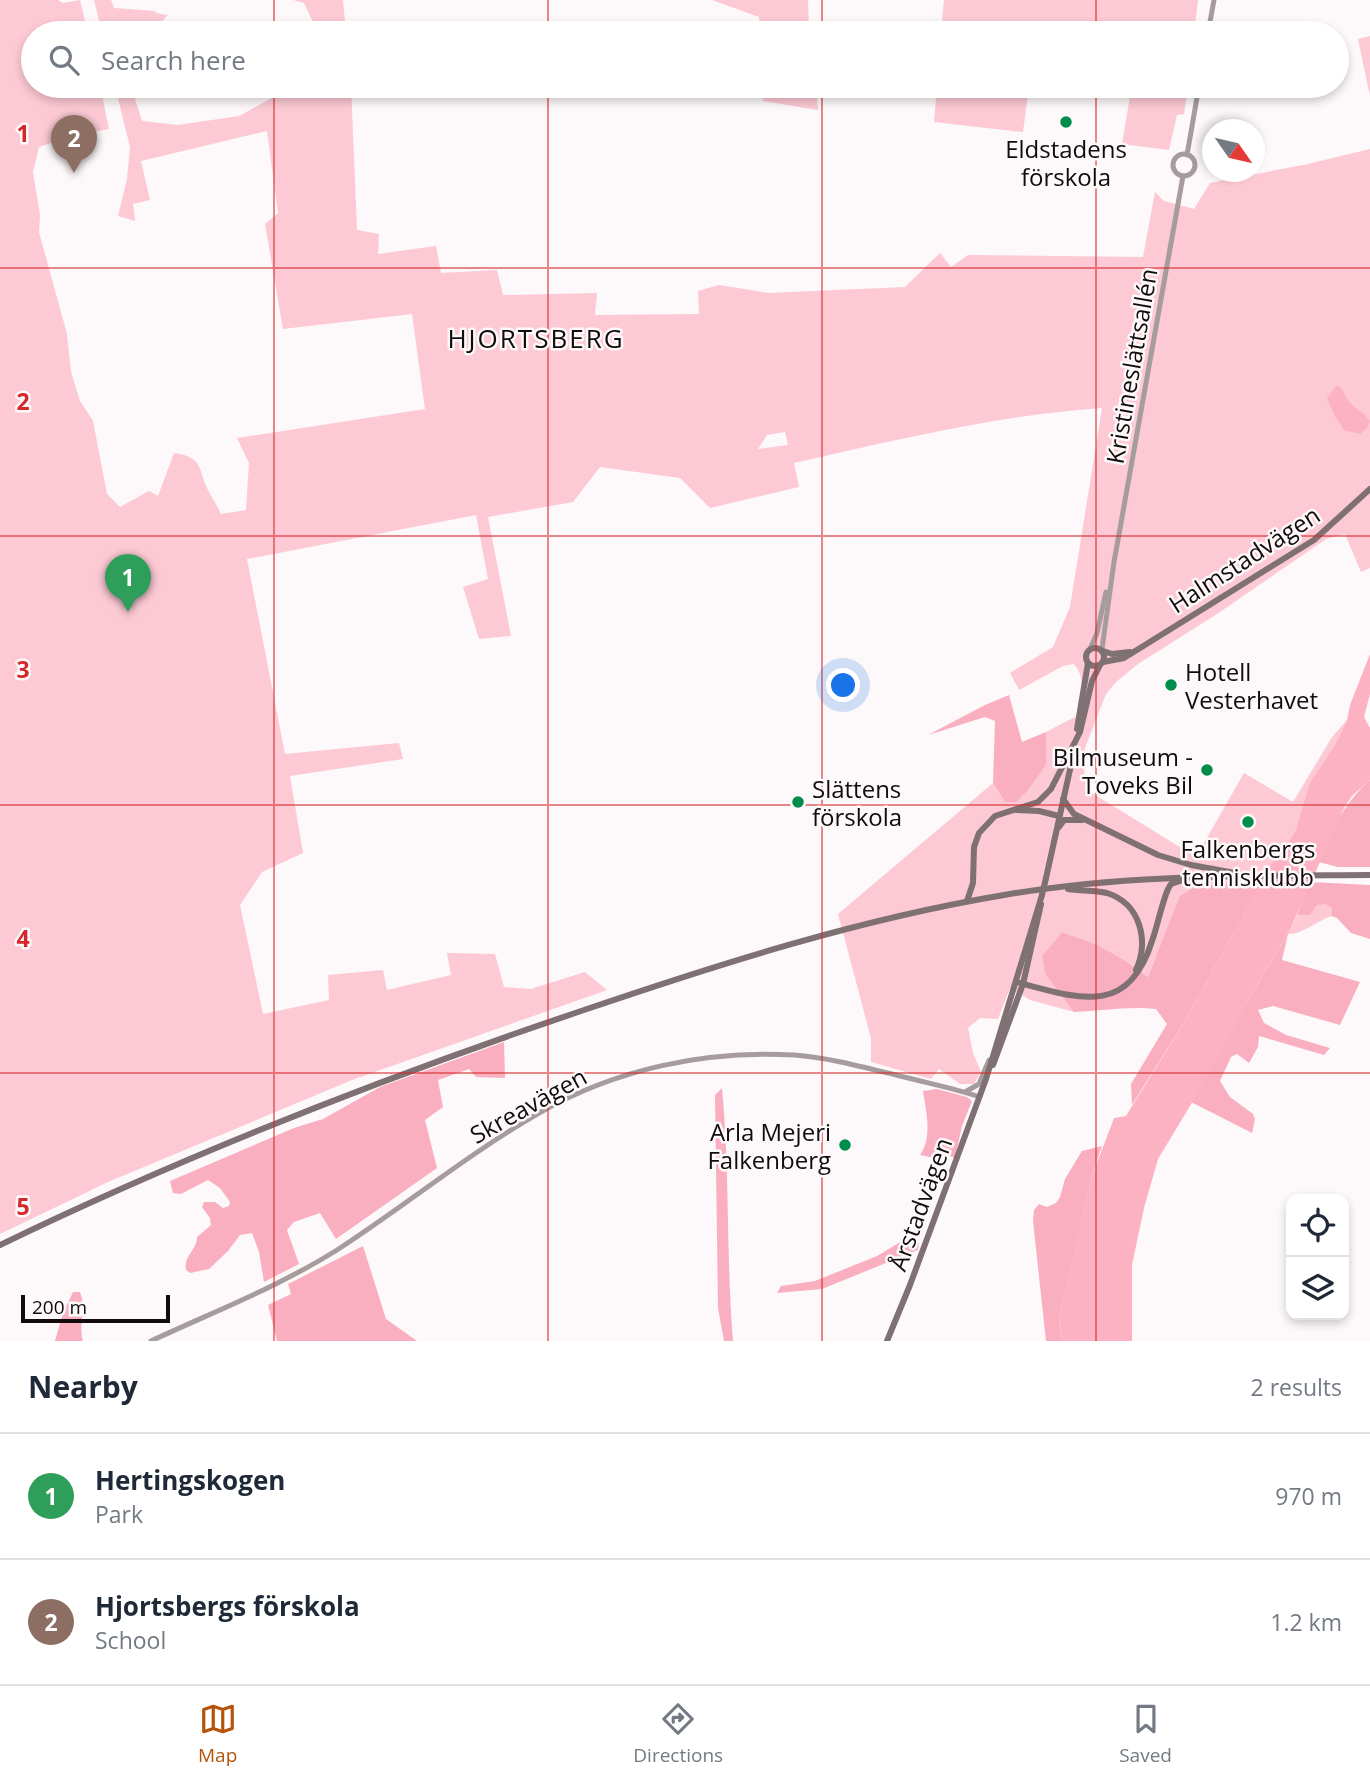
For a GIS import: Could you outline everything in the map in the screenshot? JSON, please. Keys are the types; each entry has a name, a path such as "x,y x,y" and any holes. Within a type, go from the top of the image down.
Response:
{"main road":[{"name":"Halmstadvägen","path":"1102,663 1118,660 1132,652 1314,540 1370,489"},
{"path":"1102,650 1102,663 1094,666 1088,663 1086,655 1090,649 1096,647 1112,654 1132,652"},
{"name":"Årstadvägen","path":"1076,741 1088,663"},
{"name":"Årstadvägen","path":"986,1079 1006,1035 1038,927 1042,895 1076,741 1092,681 1102,663"},
{"path":"967,901 973,883 974,847 979,832 995,816 1038,802 1045,796 1076,741"},
{"path":"1063,798 1070,812 1167,858 1204,868 1254,876"},
{"path":"1016,809 1059,816"},
{"path":"1055,838 1064,820 1087,821"},
{"path":"0,1245 108,1193 317,1107 534,1027 689,974 870,923 967,901 1107,882 1370,875"},
{"path":"1020,983 1071,996 1092,998 1117,992 1127,986 1142,967 1168,889 1178,881 1199,878"},
{"path":"1059,887 1106,893 1128,907 1138,921 1142,934 1143,951 1136,975"},
{"name":"Årstadvägen","path":"887,1341 980,1097 995,1046 1020,983"}],"street":[{"path":"1210,21 1214,0"},
{"path":"1187,155 1197,98"},
{"path":"1187,155 1194,159 1195,167 1191,174 1183,176 1176,172 1174,162 1179,156 1187,155"},
{"name":"Kristineslättsallén","path":"1102,650 1114,562 1183,176"},
{"name":"Kristineslättsallén","path":"1090,649 1097,633 1114,562"},
{"path":"965,1092 979,1084 995,1046"},
{"name":"Skreavägen","path":"151,1341 259,1292 338,1249 538,1113 587,1089 638,1072 688,1060 746,1055 792,1055 839,1061 980,1097"}],"shaded area":[{"path":"0,0 58,0 63,3 80,0 85,21 21,21 21,98 103,98 109,129 69,137 39,147 33,172 40,215 39,232 67,334 71,372 80,401 93,421 107,494 120,507 149,491 158,496 174,453 190,457 198,464 221,514 246,510 249,463 237,438 425,409 412,314 283,329 265,224 278,213 267,131 141,161 150,200 133,204 135,221 118,216 127,179 130,147 118,98 135,98 142,121 178,125 239,116 272,98 352,98 357,230 379,234 378,254 436,246 441,273 497,270 503,295 597,293 595,315 699,314 698,291 719,285 768,293 905,287 940,253 951,267 968,255 1143,257 1155,192 1164,201 1194,209 1210,183 1265,182 1265,172 1370,149 1370,568 1361,572 1345,534 1326,539 1217,614 1138,664 1116,682 1106,694 1085,748 1084,779 1092,793 1196,857 1244,773 1293,802 1332,737 1347,720 1296,830 1263,880 1197,886 1155,959 1148,977 1098,945 1062,932 1042,956 1045,974 1074,1012 1030,1000 1010,988 998,1019 980,1018 968,1028 973,1053 981,1072 974,1084 960,1084 939,1069 931,1079 871,1062 871,1038 838,914 993,783 1005,802 1046,765 1046,732 1077,716 1081,682 1074,664 1063,666 1019,690 1010,673 1053,647 1070,607 1102,408 986,422 794,463 799,487 710,508 680,478 600,467 573,502 488,517 511,636 479,639 463,587 488,579 476,515 247,559 285,754 399,743 403,759 290,776 303,853 262,872 240,905 263,1014 329,1000 328,975 383,970 387,990 451,975 447,953 495,954 504,987 531,989 585,972 607,990 352,1080 108,1182 0,1234","holes":["785,432 788,445 758,449 767,435"]},
{"path":"94,0 111,0 114,8 155,11 168,15 162,21 99,21"},
{"path":"293,0 343,0 345,21 312,21 304,3"},
{"path":"712,0 808,0 809,21 759,21 759,17"},
{"path":"944,0 1198,0 1195,21 942,21"},
{"path":"1370,36 1370,96 1358,39"},
{"path":"763,98 817,98 818,110 763,101"},
{"path":"936,98 1027,98 1023,132 934,122"},
{"path":"1130,98 1186,98 1184,114 1177,115 1169,150 1122,144"},
{"path":"1337,385 1350,403 1370,421 1360,434 1344,430 1335,416 1327,398"},
{"path":"1370,654 1370,694 1364,717 1370,728 1370,780 1352,796 1344,808 1288,934 1158,1159 1132,1265 1132,1341 1061,1341 1059,1317 1075,1246 1092,1176 1114,1118 1126,1116 1186,1019 1272,863 1296,830 1310,783 1334,747 1347,720 1350,705"},
{"path":"1009,695 1022,742 1046,732 1046,765 1016,802 1005,802 993,783 995,721 985,717 928,735"},
{"path":"1370,780 1370,867 1338,867 1319,862 1345,808"},
{"path":"1263,880 1186,1019 1132,1105 1131,1084 1167,1024 1156,1009 1074,1012 1045,974 1042,956 1062,932 1098,945 1148,977 1180,896 1197,886"},
{"path":"1310,882 1370,885 1370,939 1351,933 1337,918 1331,916 1332,908 1325,904 1317,905 1310,915 1297,915"},
{"path":"1317,904 1332,908 1331,916 1305,930 1288,934 1297,915 1309,913"},
{"path":"1288,934 1282,960 1360,982 1340,1025 1273,1006 1258,1010 1264,1023 1286,1035 1330,1048 1324,1055 1259,1036 1258,1047 1249,1063 1237,1054 1231,1057 1220,1081 1230,1097 1253,1114 1255,1119 1252,1133 1191,1102"},
{"path":"504,1042 505,1078 476,1077 469,1069 438,1080 443,1107 425,1120 437,1168 336,1239 320,1213 294,1222 287,1230 299,1264 264,1282 259,1252 252,1233 240,1235 209,1269 190,1273 186,1270 186,1261 197,1237 211,1225 210,1218 202,1207 204,1202 215,1202 223,1208 229,1206 230,1202 220,1188 208,1180 181,1194 173,1193 170,1181 294,1128 323,1119 380,1087"},
{"path":"722,1088 733,1341 724,1341 718,1308 715,1095"},
{"path":"937,1089 967,1097 972,1101 962,1126 955,1158 942,1153 939,1159 920,1155 927,1132 923,1091"},
{"path":"1102,1146 1092,1176 1059,1317 1061,1341 1046,1341 1034,1210 1039,1204 1047,1207 1056,1203 1065,1179 1082,1151"},
{"path":"907,1238 919,1243 918,1250 822,1289 777,1293 781,1286 815,1281 877,1256"},
{"path":"363,1246 386,1319 417,1341 277,1341 268,1305 291,1294 288,1284"},
{"path":"73,1292 80,1292 82,1299 83,1341 55,1341 63,1313"}],"place":[{"name":"Eldstadens förskola","path":"1066,122"},
{"name":"Hjortsbergs förskola","path":"74,173"},
{"name":"Hertingskogen","path":"128,612"},
{"name":"Hotell Vesterhavet","path":"1171,685"},
{"name":"Bilmuseum - Toveks Bil","path":"1207,770"},
{"name":"Slättens förskola","path":"798,802"},
{"name":"Falkenbergs tennisklubb","path":"1248,822"},
{"name":"Arla Mejeri Falkenberg","path":"845,1145"}],"district":[{"name":"HJORTSBERG","path":"536,338"}]}
